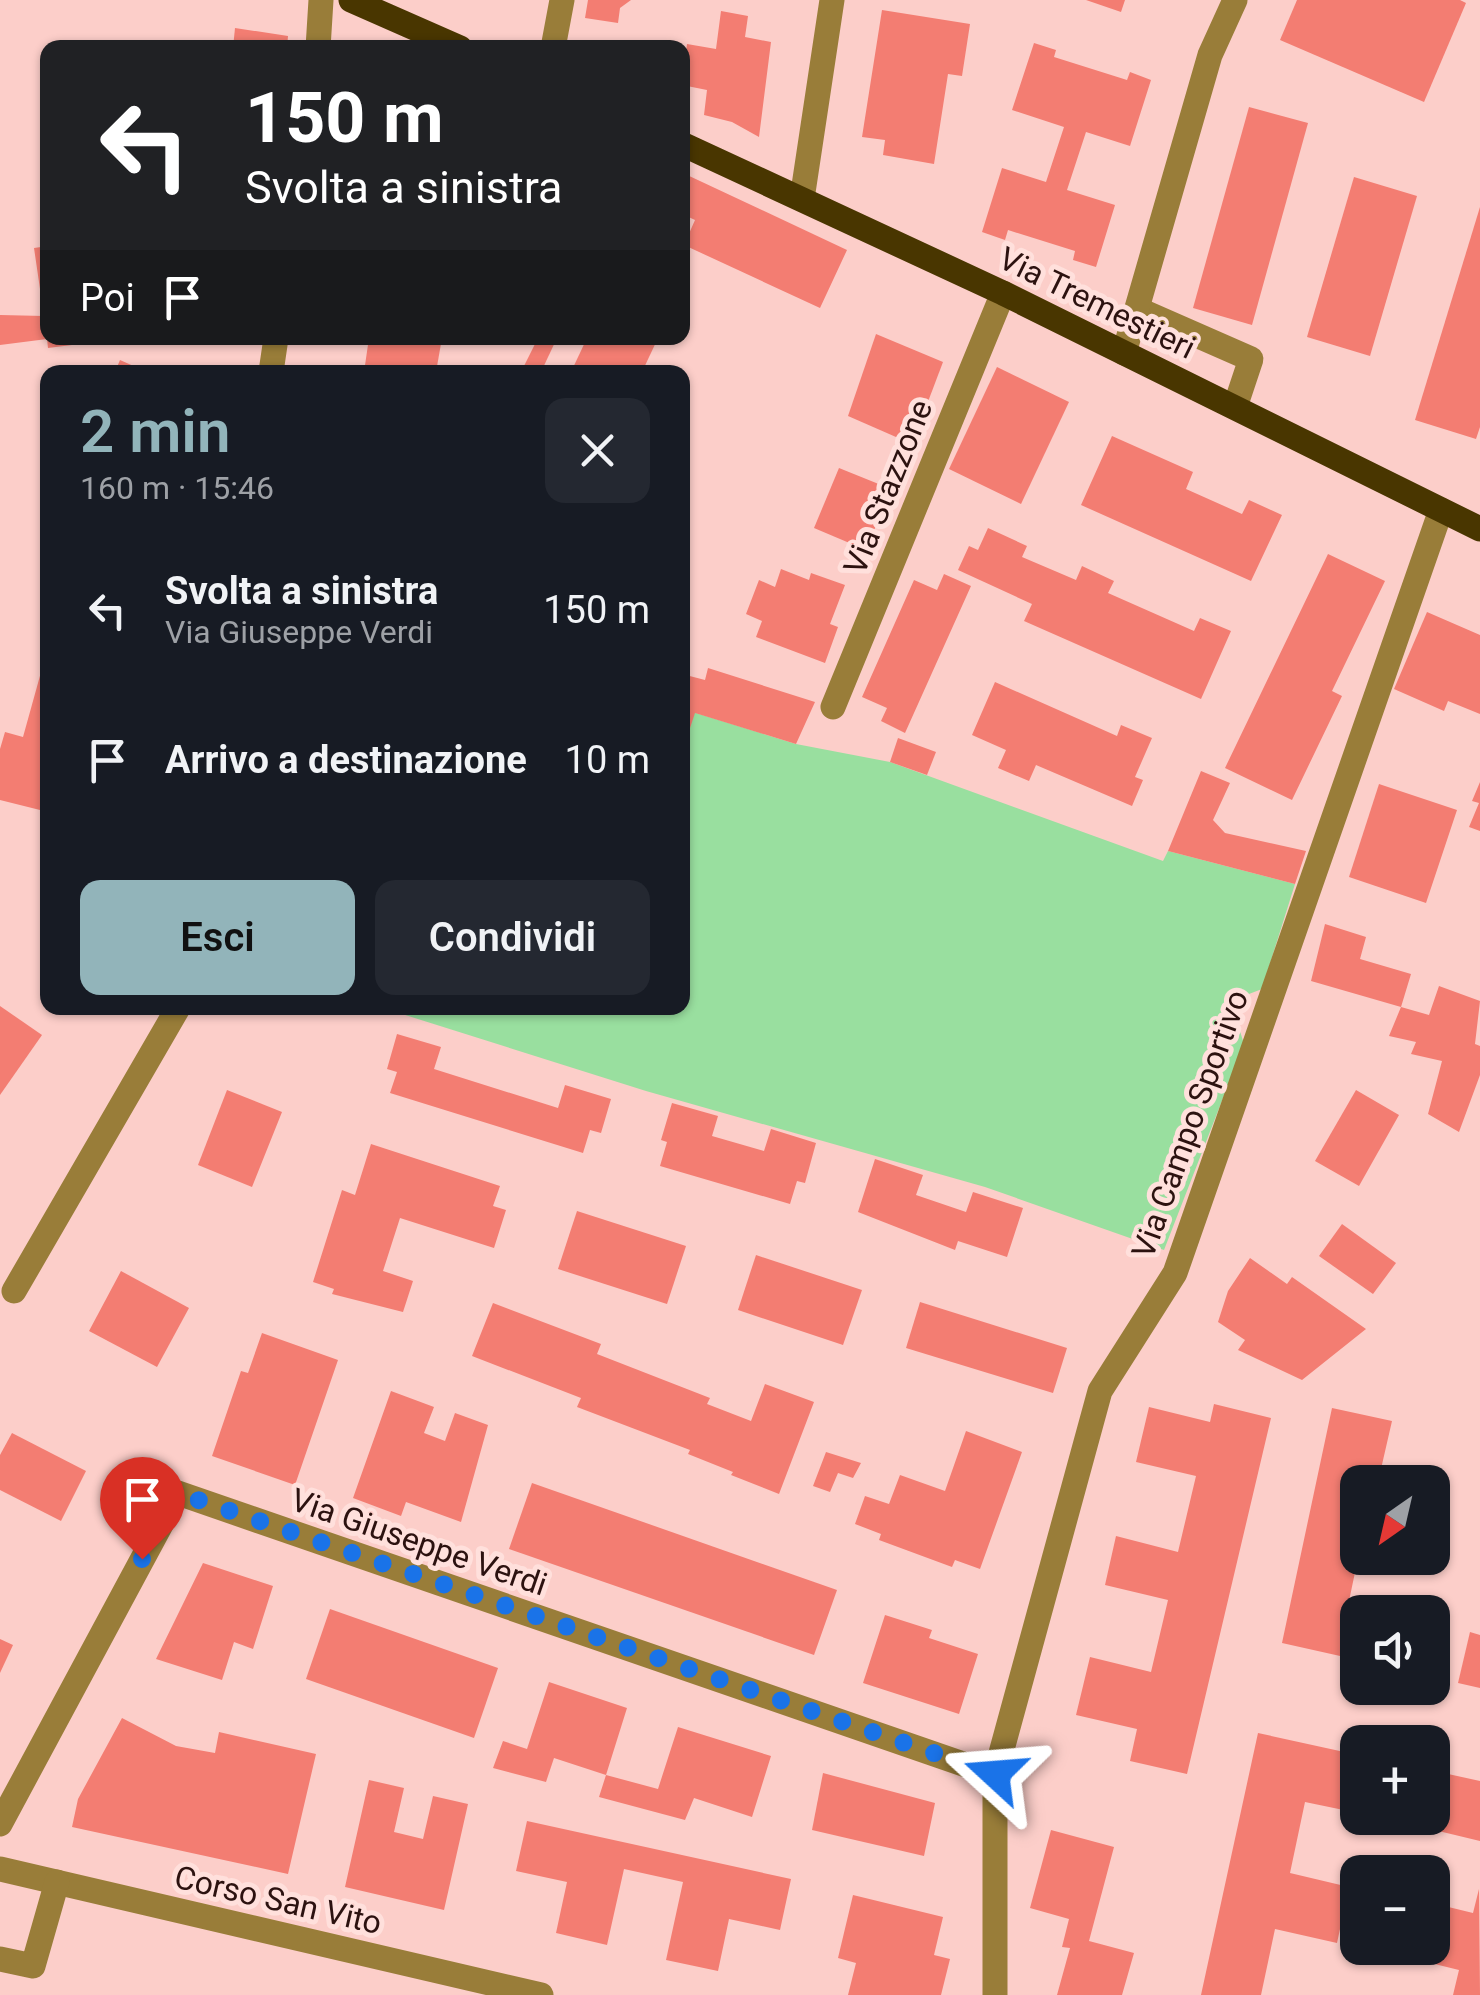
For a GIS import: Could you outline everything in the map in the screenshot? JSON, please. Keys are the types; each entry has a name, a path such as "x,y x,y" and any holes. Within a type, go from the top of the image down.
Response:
{"main road":[{"path":"350,0 442,40"},
{"name":"Via Tremestieri","path":"690,148 1003,293 1480,529"}],"street":[{"path":"318,40 321,0"},
{"path":"555,40 562,0"},
{"path":"802,198 832,0"},
{"path":"1124,353 1210,56 1236,0"},
{"name":"Via Stazzone","path":"833,707 1003,293"},
{"path":"1137,308 1252,359 1235,407"},
{"name":"Via Campo Sportivo","path":"995,1995 995,1774 1100,1391 1174,1273 1441,510"},
{"path":"14,1291 174,1015"},
{"name":"Via Giuseppe Verdi","path":"0,1824 178,1493 995,1774"},
{"name":"Corso San Vito","path":"0,1869 541,1995"},
{"path":"0,1959 34,1966 56,1882"}],"green space":[{"path":"690,711 796,744 890,762 1163,861 1168,851 1295,884 1262,989 1228,1002 1223,1019 1239,1028 1244,1044 1164,1250 985,1187 646,1091 405,1015 690,1015"}],"building":[{"path":"588,0 631,0 620,8 618,23 585,18"},
{"path":"1086,0 1125,0 1121,12"},
{"path":"1297,0 1466,3 1424,102 1280,40"},
{"path":"882,10 970,24 962,76 948,74 934,164 883,155 885,140 862,137"},
{"path":"721,11 748,16 745,37 771,42 759,137 732,122 704,115 707,90 690,87 690,45 716,49"},
{"path":"235,28 288,36 288,40 234,40"},
{"path":"1034,43 1056,50 1054,57 1127,80 1130,72 1151,80 1130,146 1086,132 1067,190 1115,205 1096,267 1073,260 1075,251 1008,230 1005,240 982,232 1002,168 1046,182 1064,127 1012,110"},
{"path":"1249,107 1308,123 1252,325 1193,308"},
{"path":"690,176 847,250 820,308 690,248 695,220 690,218"},
{"path":"1354,177 1417,196 1370,356 1307,337"},
{"path":"1480,207 1480,427 1476,439 1415,420"},
{"path":"40,247 40,289 34,248"},
{"path":"0,315 40,316 40,340 0,345"},
{"path":"876,334 943,362 912,444 848,416"},
{"path":"368,345 441,345 437,365 365,365"},
{"path":"534,345 554,345 544,365 524,365"},
{"path":"584,345 655,345 645,365 574,365"},
{"path":"997,367 1069,402 1021,504 949,469"},
{"path":"1112,436 1193,472 1186,489 1242,514 1249,500 1282,515 1251,581 1081,505"},
{"path":"839,468 891,489 866,550 814,528"},
{"path":"988,528 1027,546 1022,557 1076,580 1082,566 1114,581 1108,593 1194,631 1200,618 1231,631 1201,699 1024,621 1032,604 958,570 969,546 978,550"},
{"path":"1328,554 1385,581 1332,691 1342,696 1292,800 1225,768"},
{"path":"781,569 809,580 811,573 845,585 830,624 838,627 825,663 756,637 762,621 746,614 759,580 775,587"},
{"path":"944,574 971,586 905,733 881,721 887,708 862,697 914,580 937,590"},
{"path":"1427,612 1480,635 1480,714 1448,701 1444,711 1394,689"},
{"path":"708,668 815,702 796,744 695,713 690,728 690,676 705,680"},
{"path":"40,676 40,810 0,800 0,749 5,732 23,737"},
{"path":"995,682 1117,736 1121,725 1152,738 1135,777 1143,780 1132,806 1036,765 1029,781 998,768 1006,750 972,735"},
{"path":"898,738 936,752 927,775 890,762"},
{"path":"1201,771 1230,783 1213,820 1225,833 1306,851 1295,884 1168,851"},
{"path":"1480,782 1480,831 1469,827 1479,803 1472,801"},
{"path":"1379,784 1457,810 1426,903 1349,877"},
{"path":"1325,924 1366,937 1360,959 1411,974 1401,1007 1311,981"},
{"path":"1439,986 1480,1001 1475,1044 1480,1046 1480,1075 1459,1132 1428,1114 1442,1061 1411,1054 1416,1042 1389,1036 1401,1007 1429,1015"},
{"path":"0,1006 42,1035 0,1095"},
{"path":"397,1034 441,1047 434,1069 558,1108 565,1085 611,1099 601,1133 590,1130 583,1153 390,1093 397,1072 387,1069"},
{"path":"227,1090 282,1112 252,1187 198,1165"},
{"path":"1356,1090 1399,1115 1359,1186 1315,1161"},
{"path":"672,1103 718,1116 712,1136 764,1151 771,1129 816,1143 805,1183 797,1181 790,1204 660,1166 667,1142 661,1140"},
{"path":"371,1144 500,1186 493,1206 506,1210 494,1248 400,1218 383,1271 413,1281 403,1312 332,1294 334,1289 313,1282 342,1190 355,1195"},
{"path":"875,1159 923,1175 916,1195 966,1212 973,1192 1023,1208 1007,1257 958,1241 955,1250 858,1212"},
{"path":"577,1211 686,1246 667,1304 558,1269"},
{"path":"1342,1224 1396,1263 1373,1294 1319,1256"},
{"path":"756,1255 862,1290 843,1345 738,1310"},
{"path":"1250,1258 1287,1284 1292,1277 1366,1329 1302,1380 1238,1350 1245,1340 1218,1322 1228,1291"},
{"path":"121,1271 189,1308 157,1367 89,1331"},
{"path":"920,1302 1067,1348 1053,1393 906,1348"},
{"path":"493,1303 601,1344 597,1354 710,1398 707,1404 751,1421 765,1384 814,1402 779,1494 688,1454 690,1450 577,1407 581,1398 472,1356"},
{"path":"262,1333 338,1360 295,1485 212,1456 241,1371 248,1373"},
{"path":"391,1391 434,1407 424,1433 445,1441 455,1413 488,1425 461,1522 406,1502 401,1516 353,1498"},
{"path":"1214,1404 1271,1418 1187,1774 1130,1761 1137,1729 1076,1715 1090,1657 1151,1672 1168,1600 1105,1585 1116,1536 1178,1552 1196,1476 1136,1462 1149,1407 1210,1422"},
{"path":"1332,1408 1392,1421 1382,1465 1340,1465 1340,1575 1354,1575 1350,1595 1340,1595 1340,1656 1282,1643"},
{"path":"966,1431 1022,1452 980,1569 955,1560 952,1567 879,1540 881,1534 855,1524 865,1496 889,1504 900,1475 945,1491"},
{"path":"12,1433 86,1471 61,1521 0,1490 0,1455"},
{"path":"826,1452 861,1463 853,1478 838,1473 830,1492 813,1486"},
{"path":"532,1483 837,1590 814,1655 509,1549"},
{"path":"203,1563 273,1586 253,1649 234,1642 222,1680 156,1659"},
{"path":"330,1609 498,1668 474,1738 306,1679"},
{"path":"885,1615 932,1630 929,1638 978,1654 959,1714 863,1683"},
{"path":"1470,1632 1480,1635 1480,1688 1458,1683"},
{"path":"0,1639 13,1645 0,1673"},
{"path":"549,1682 627,1708 606,1775 554,1758 546,1782 493,1768 503,1741 527,1749"},
{"path":"122,1718 176,1746 215,1753 219,1732 316,1754 288,1874 72,1827 78,1799"},
{"path":"678,1727 771,1756 752,1817 694,1798 685,1820 599,1797 606,1775 658,1789"},
{"path":"1258,1733 1340,1751 1340,1809 1305,1802 1290,1873 1340,1885 1337,1943 1275,1929 1261,1995 1201,1995"},
{"path":"823,1773 935,1803 924,1856 812,1830"},
{"path":"1450,1774 1480,1781 1480,1841 1450,1834"},
{"path":"369,1780 404,1788 394,1832 423,1839 433,1796 468,1804 444,1910 345,1887"},
{"path":"527,1821 791,1879 780,1930 729,1919 718,1971 666,1960 683,1882 624,1869 607,1945 556,1933 567,1882 516,1871"},
{"path":"1051,1830 1114,1847 1089,1941 1134,1953 1122,1995 1057,1995 1070,1948 1062,1947 1069,1919 1030,1908"},
{"path":"1479,1889 1480,1995 1453,1995 1459,1970 1439,1965 1450,1965 1450,1907 1473,1913"},
{"path":"853,1895 943,1917 934,1955 950,1959 941,1995 848,1995 856,1963 838,1958"}],"route":[{"path":"142,1559 178,1493 995,1774"}]}
